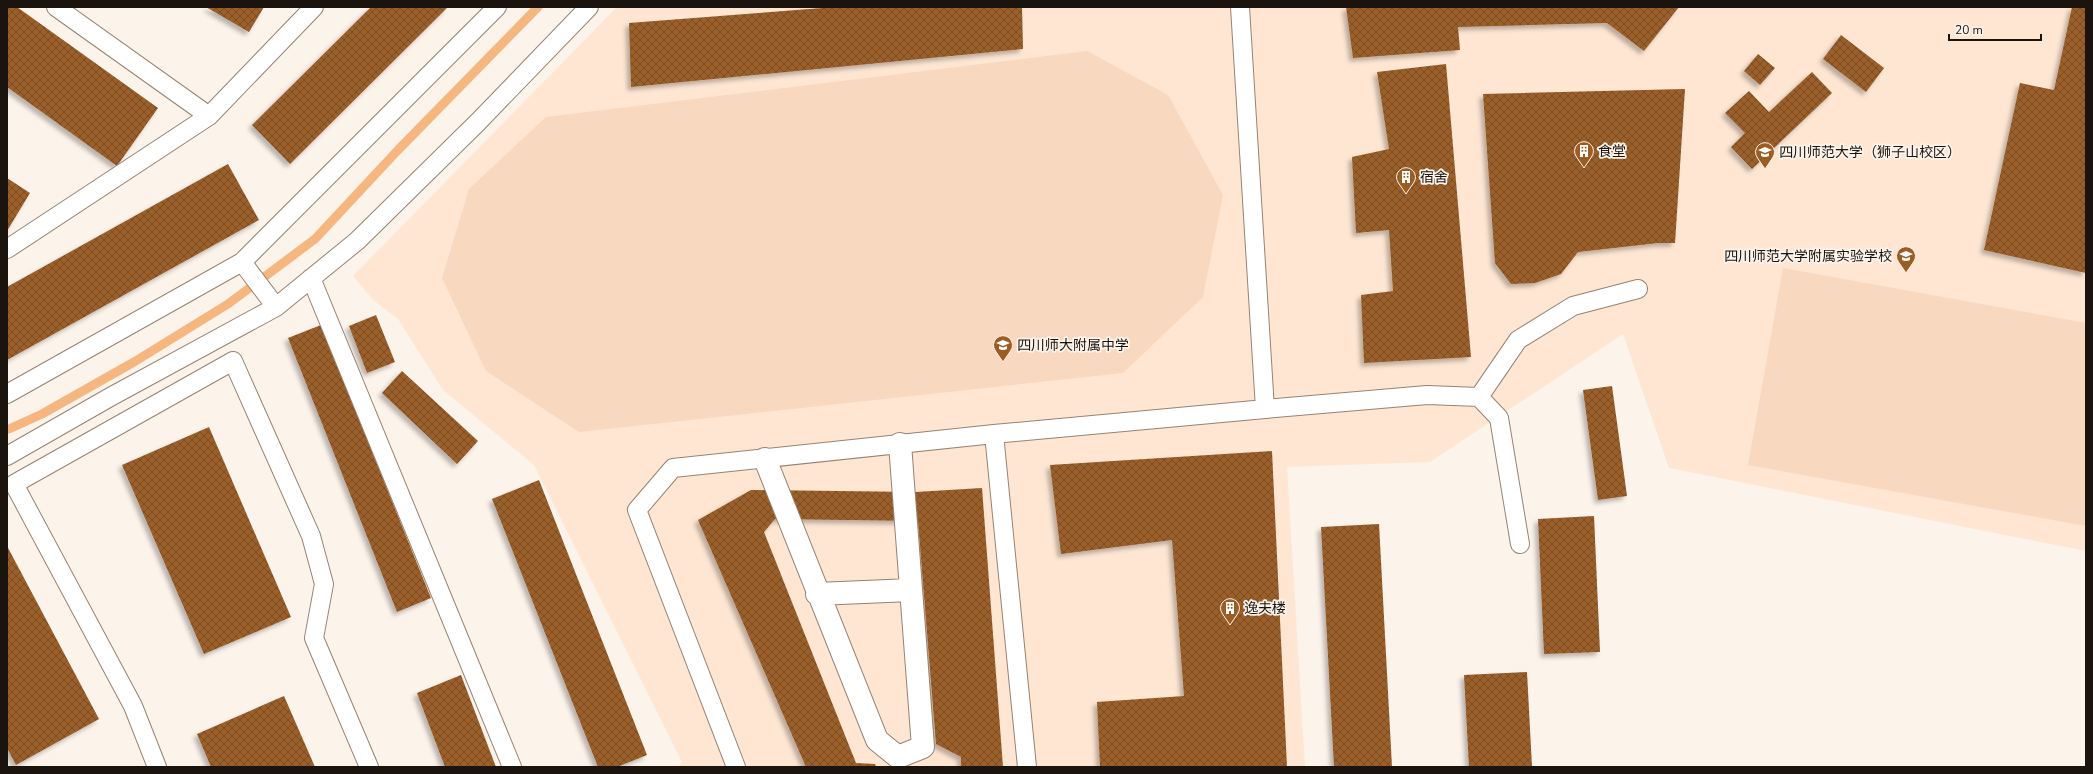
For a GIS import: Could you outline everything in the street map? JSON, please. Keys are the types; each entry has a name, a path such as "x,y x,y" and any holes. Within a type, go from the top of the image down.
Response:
{"street":[{"path":"764,459 876,740 898,757 923,747 900,444"},
{"path":"817,594 911,590"}],"lane":[{"path":"56,7 209,116"},
{"path":"7,249 209,116 314,7"},
{"path":"7,394 242,262 497,7"},
{"path":"7,456 112,396 276,307 368,230 478,122 589,7"},
{"path":"1240,7 1265,409"},
{"path":"242,262 276,307"},
{"path":"312,278 512,767"},
{"path":"1479,397 1518,340 1573,306 1638,289"},
{"path":"158,767 134,706 10,479 233,361 311,536 324,584 314,638 369,767"},
{"path":"736,767 637,510 673,468 994,434 1265,409 1427,395 1479,397 1499,418 1520,544"},
{"path":"994,434 1027,767"}],"shaded area":[{"name":"四川师大附属中学","path":"617,7 2086,7 2086,551 1669,468 1623,334 1430,462 1287,467 1305,767 678,767 682,762 534,465 443,390 398,319 373,300 353,276"},
{"path":"1087,51 1168,95 1223,195 1203,297 1123,373 579,432 486,371 442,278 469,189 546,117"},
{"path":"1783,268 2086,323 2086,526 1748,465"}],"building":[{"path":"7,7 17,7 158,108 117,166 7,87"},
{"path":"206,7 264,7 249,32"},
{"path":"371,7 448,7 290,164 252,125"},
{"path":"835,7 1022,7 1023,49 631,87 629,23"},
{"path":"1346,7 1679,7 1644,51 1607,23 1458,27 1460,50 1353,58"},
{"path":"2072,7 2086,7 2086,273 1984,250 2020,83 2054,90"},
{"path":"1841,35 1884,68 1866,92 1823,59"},
{"path":"1758,54 1775,68 1760,85 1744,71"},
{"name":"宿舍","path":"1446,64 1471,357 1364,363 1361,295 1393,291 1389,230 1356,233 1352,157 1389,149 1377,72"},
{"path":"1812,72 1832,93 1752,169 1731,147 1745,133 1725,113 1749,91 1769,112"},
{"name":"食堂","path":"1685,89 1675,243 1658,243 1578,252 1561,274 1535,283 1511,284 1495,263 1483,94"},
{"path":"228,164 259,220 7,360 7,287"},
{"path":"7,178 30,193 7,231"},
{"path":"376,315 395,362 367,373 349,326"},
{"path":"321,325 431,598 397,612 288,338"},
{"path":"402,371 478,441 457,464 382,393"},
{"path":"1612,386 1627,496 1598,500 1583,390"},
{"path":"209,427 291,617 204,654 122,465"},
{"name":"逸夫楼","path":"1272,451 1287,767 1100,767 1097,702 1184,696 1172,540 1061,554 1050,465"},
{"path":"539,480 647,755 617,767 598,767 492,499"},
{"path":"982,488 1003,767 961,767 961,757 936,744 918,521 775,519 764,532 856,763 875,764 876,767 806,767 698,520 751,490 916,492"},
{"path":"1594,516 1600,652 1544,654 1538,519"},
{"path":"1379,524 1392,767 1334,767 1321,527"},
{"path":"7,546 99,719 16,765 7,748"},
{"path":"1527,672 1532,767 1469,767 1464,675"},
{"path":"461,675 496,767 445,767 417,693"},
{"path":"284,696 315,767 211,767 197,734"}],"waterway":[{"path":"9,429 42,414 134,362 228,304 315,239 398,150 538,7"}],"place":[{"name":"食堂","path":"1584,168"},
{"name":"四川师范大学（狮子山校区）","path":"1765,169"},
{"name":"宿舍","path":"1406,194"},
{"name":"四川师范大学附属实验学校","path":"1906,273"},
{"name":"四川师大附属中学","path":"1003,362"},
{"name":"逸夫楼","path":"1230,625"}]}
